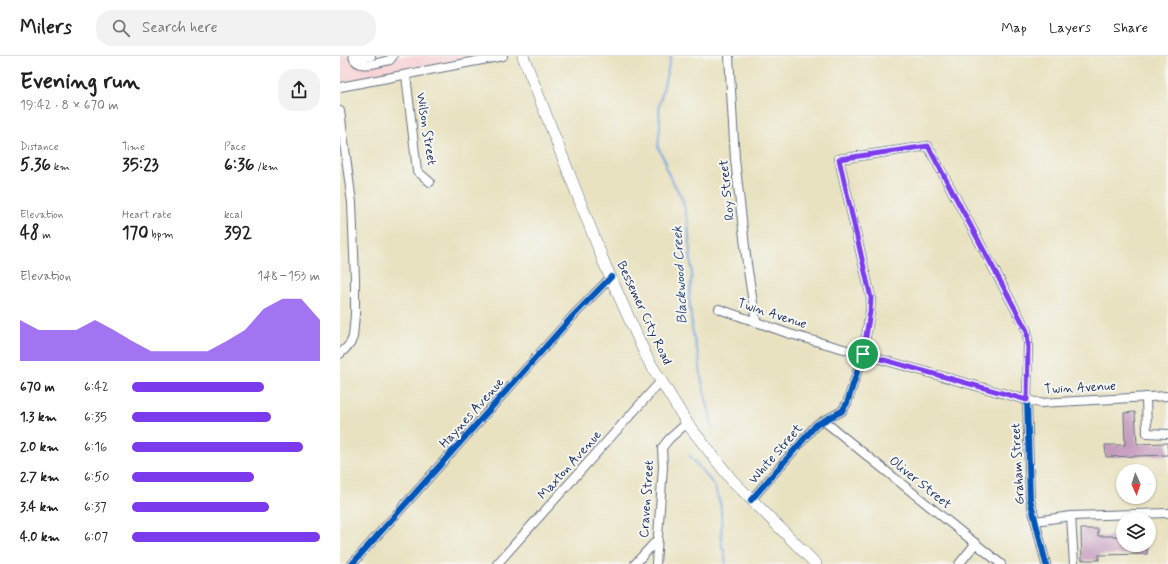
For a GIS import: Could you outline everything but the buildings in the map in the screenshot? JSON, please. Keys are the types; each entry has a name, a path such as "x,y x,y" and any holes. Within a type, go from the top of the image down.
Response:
{"main road":[{"name":"Bessemer City Road","path":"523,56 611,277 647,358 687,423 727,474 751,500 816,564"}],"street":[{"path":"353,57 370,56"},
{"path":"353,57 358,64 363,65 390,60 393,56"},
{"path":"340,87 503,56"},
{"name":"Roy Street","path":"729,56 735,159 747,264 756,322"},
{"name":"Wilson Street","path":"406,75 417,171 430,182"},
{"path":"340,111 352,202 355,240 355,314 353,337 345,350 340,354"},
{"name":"White Street","path":"751,500 816,425 842,411 847,403 863,354 871,298 839,159 928,146"},
{"name":"Graham Street","path":"928,146 1027,331 1027,400 1030,499 1046,564"},
{"name":"Haynes Avenue","path":"352,564 572,317 611,277"},
{"name":"Twin Avenue","path":"719,309 790,334 1040,403 1168,396"},
{"name":"Maxton Avenue","path":"497,564 661,381"},
{"path":"1146,397 1147,433 1168,434"},
{"name":"Oliver Street","path":"824,421 1001,564"},
{"name":"Craven Street","path":"656,564 663,467 662,448 668,439 687,423"},
{"path":"1035,521 1071,516 1168,513"},
{"path":"1071,516 1074,564"},
{"path":"635,564 657,540"},
{"path":"959,564 976,543"}],"shaded area":[{"path":"340,56 479,56 341,82"}],"waterway":[{"name":"Blackwood Creek","path":"671,56 659,106 660,126 658,147 666,163 666,169 682,198 688,222 692,276 689,297 693,335 699,357 701,377 713,428"},
{"name":"Blackwood Creek","path":"690,456 714,485 721,506 722,549 724,550 726,564"}],"cycle path":[{"path":"751,500 816,425 842,411 847,403 863,354 871,298 839,159 928,146 1027,331 1027,400 1030,499 1046,564"},
{"path":"352,564 572,317 611,277"}],"route":[{"path":"928,146 1027,331 1027,400 863,354 871,298 839,159 928,146"}]}
